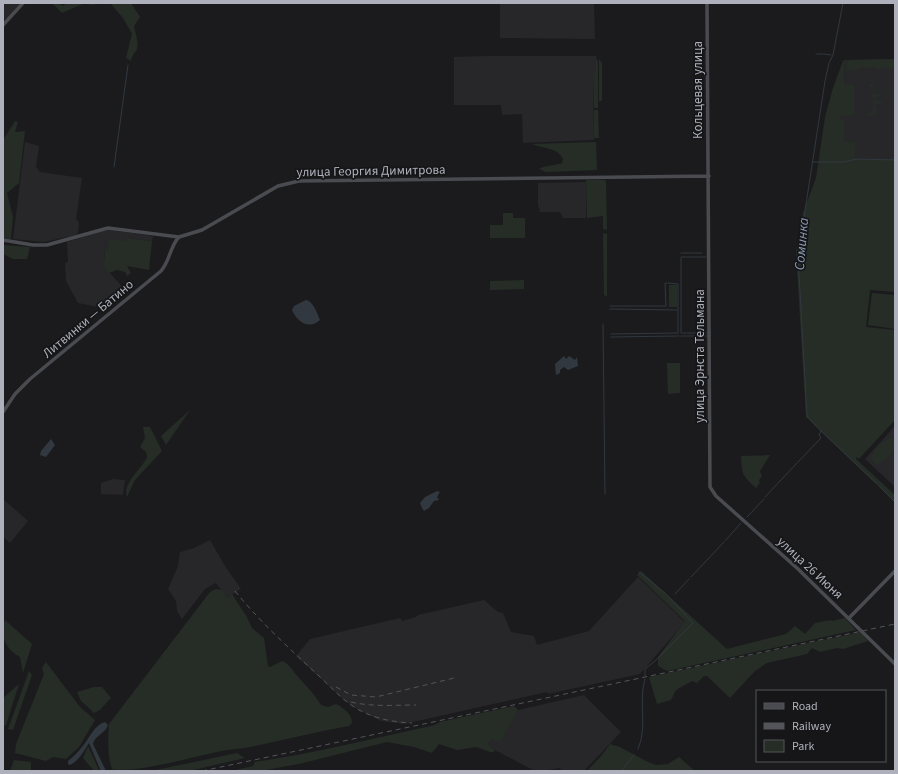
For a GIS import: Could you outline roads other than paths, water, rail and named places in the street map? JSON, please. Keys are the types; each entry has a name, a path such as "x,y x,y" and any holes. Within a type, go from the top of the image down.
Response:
{"street":[{"path":"3,25 23,3"},
{"name":"Кольцевая улица","path":"708,3 709,176"},
{"name":"улица Георгия Димитрова","path":"3,240 33,245 47,245 108,228 179,237 202,230 276,188 294,182 709,176"},
{"name":"улица Эрнста Тельмана","path":"709,176 710,484 716,496 745,522"},
{"name":"Литвинки — Батино","path":"3,412 15,394 30,379 161,271 167,263 174,244 179,237"},
{"name":"улица 26 Июня","path":"745,522 849,618 860,631 895,664"},
{"path":"849,618 895,571"}],"waterway":[{"name":"Соминка","path":"843,3 833,55 829,63 825,81 798,256 807,416 876,483"},
{"path":"816,54 823,54"},
{"path":"824,54 831,55"},
{"path":"114,167 128,65"},
{"path":"844,162 857,159 895,160"},
{"path":"812,162 843,162"},
{"path":"681,253 702,253"},
{"path":"706,257 681,257 681,333 707,333"},
{"path":"610,306 666,306 665,283 667,283"},
{"path":"668,283 678,284 678,308"},
{"path":"611,334 678,333 678,308"},
{"path":"610,309 677,310"},
{"path":"603,324 605,494"},
{"path":"611,337 679,336"},
{"path":"681,336 708,336"},
{"path":"798,462 821,438 819,435 821,431"},
{"path":"765,497 797,463"},
{"name":"Соминка","path":"879,486 895,502"},
{"path":"747,517 764,499"},
{"path":"725,541 741,523"},
{"path":"691,577 724,542"},
{"path":"639,572 666,594 693,623 645,669 645,676"},
{"path":"675,594 689,579"},
{"path":"638,749 641,741 643,723 642,696 645,679"},
{"path":"621,771 634,755"}],"railway":[{"path":"235,591 276,635 348,703 359,710 378,718 412,723"},
{"path":"202,771 895,624"},
{"path":"336,687 351,695 376,697 454,678"},
{"path":"351,702 375,705 416,705"}]}
